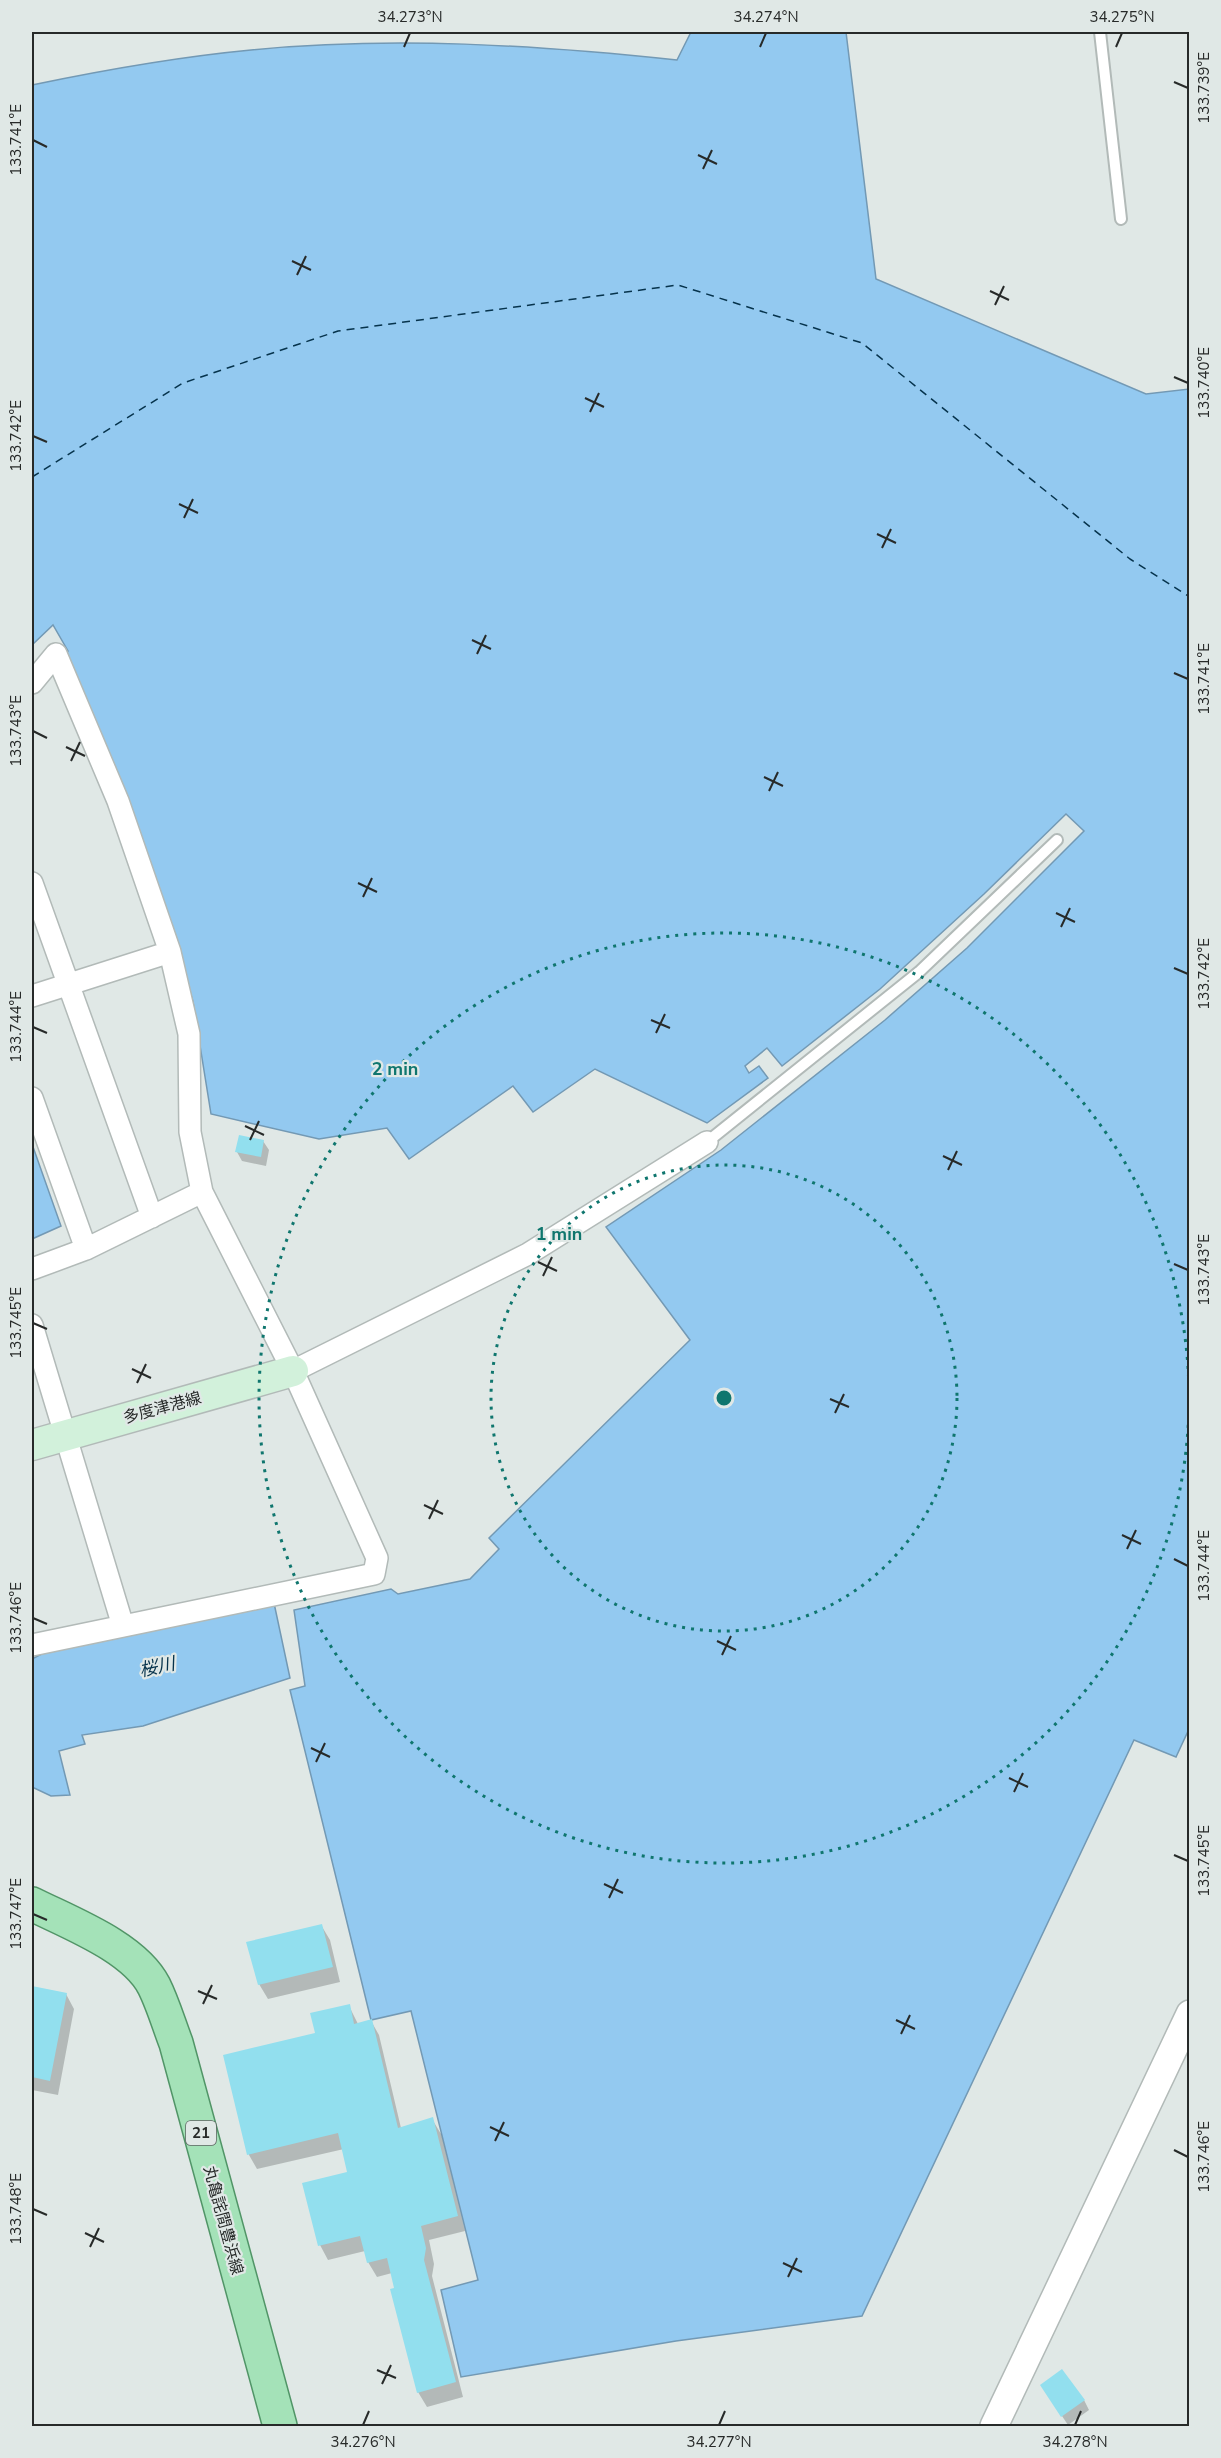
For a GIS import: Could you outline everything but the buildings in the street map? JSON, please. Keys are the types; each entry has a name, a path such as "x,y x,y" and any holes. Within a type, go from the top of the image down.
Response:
{"main road":[{"name":"多度津港線","path":"32,1444 293,1371"},
{"name":"丸亀詫間豊浜線","path":"32,1904 89,1933 131,1959 153,1985 177,2043 280,2427"}],"street":[{"path":"32,683 56,654 118,801 170,952 189,1034 190,1132 202,1192 293,1371 377,1558 374,1574 32,1645"},
{"path":"32,883 152,1216"},
{"path":"32,996 170,952"},
{"path":"32,1098 86,1249"},
{"path":"293,1371 528,1254 707,1142"},
{"path":"32,1269 86,1249 202,1192"},
{"path":"32,1325 63,1434 123,1626"},
{"path":"994,2427 1190,2014"}],"lane":[{"path":"1100,32 1121,219"},
{"path":"707,1142 919,972 1057,840"}],"water":[{"path":"691,32 846,32 876,279 1146,394 1189,389 1189,1729 1176,1757 1134,1740 862,2316 676,2341 461,2377 441,2290 478,2280 411,2011 371,2020 290,1690 305,1686 294,1610 391,1589 398,1594 470,1579 499,1549 489,1538 690,1340 606,1227 721,1150 885,1020 967,948 1084,831 1066,814 984,894 880,989 782,1066 767,1048 745,1066 749,1073 759,1066 768,1078 707,1123 595,1069 533,1112 513,1086 409,1159 387,1128 319,1139 211,1114 193,1002 177,946 65,657 68,651 53,625 32,645 32,85 196,56 305,46 464,44 571,50 677,60"},
{"path":"32,1144 61,1226 32,1239"},
{"name":"桜川","path":"274,1603 290,1678 143,1726 82,1735 85,1744 59,1751 70,1795 51,1796 32,1787 32,1659 49,1650"}],"ferry route":[{"path":"32,477 183,383 338,331 678,285 862,343 1130,559 1190,597"}]}
